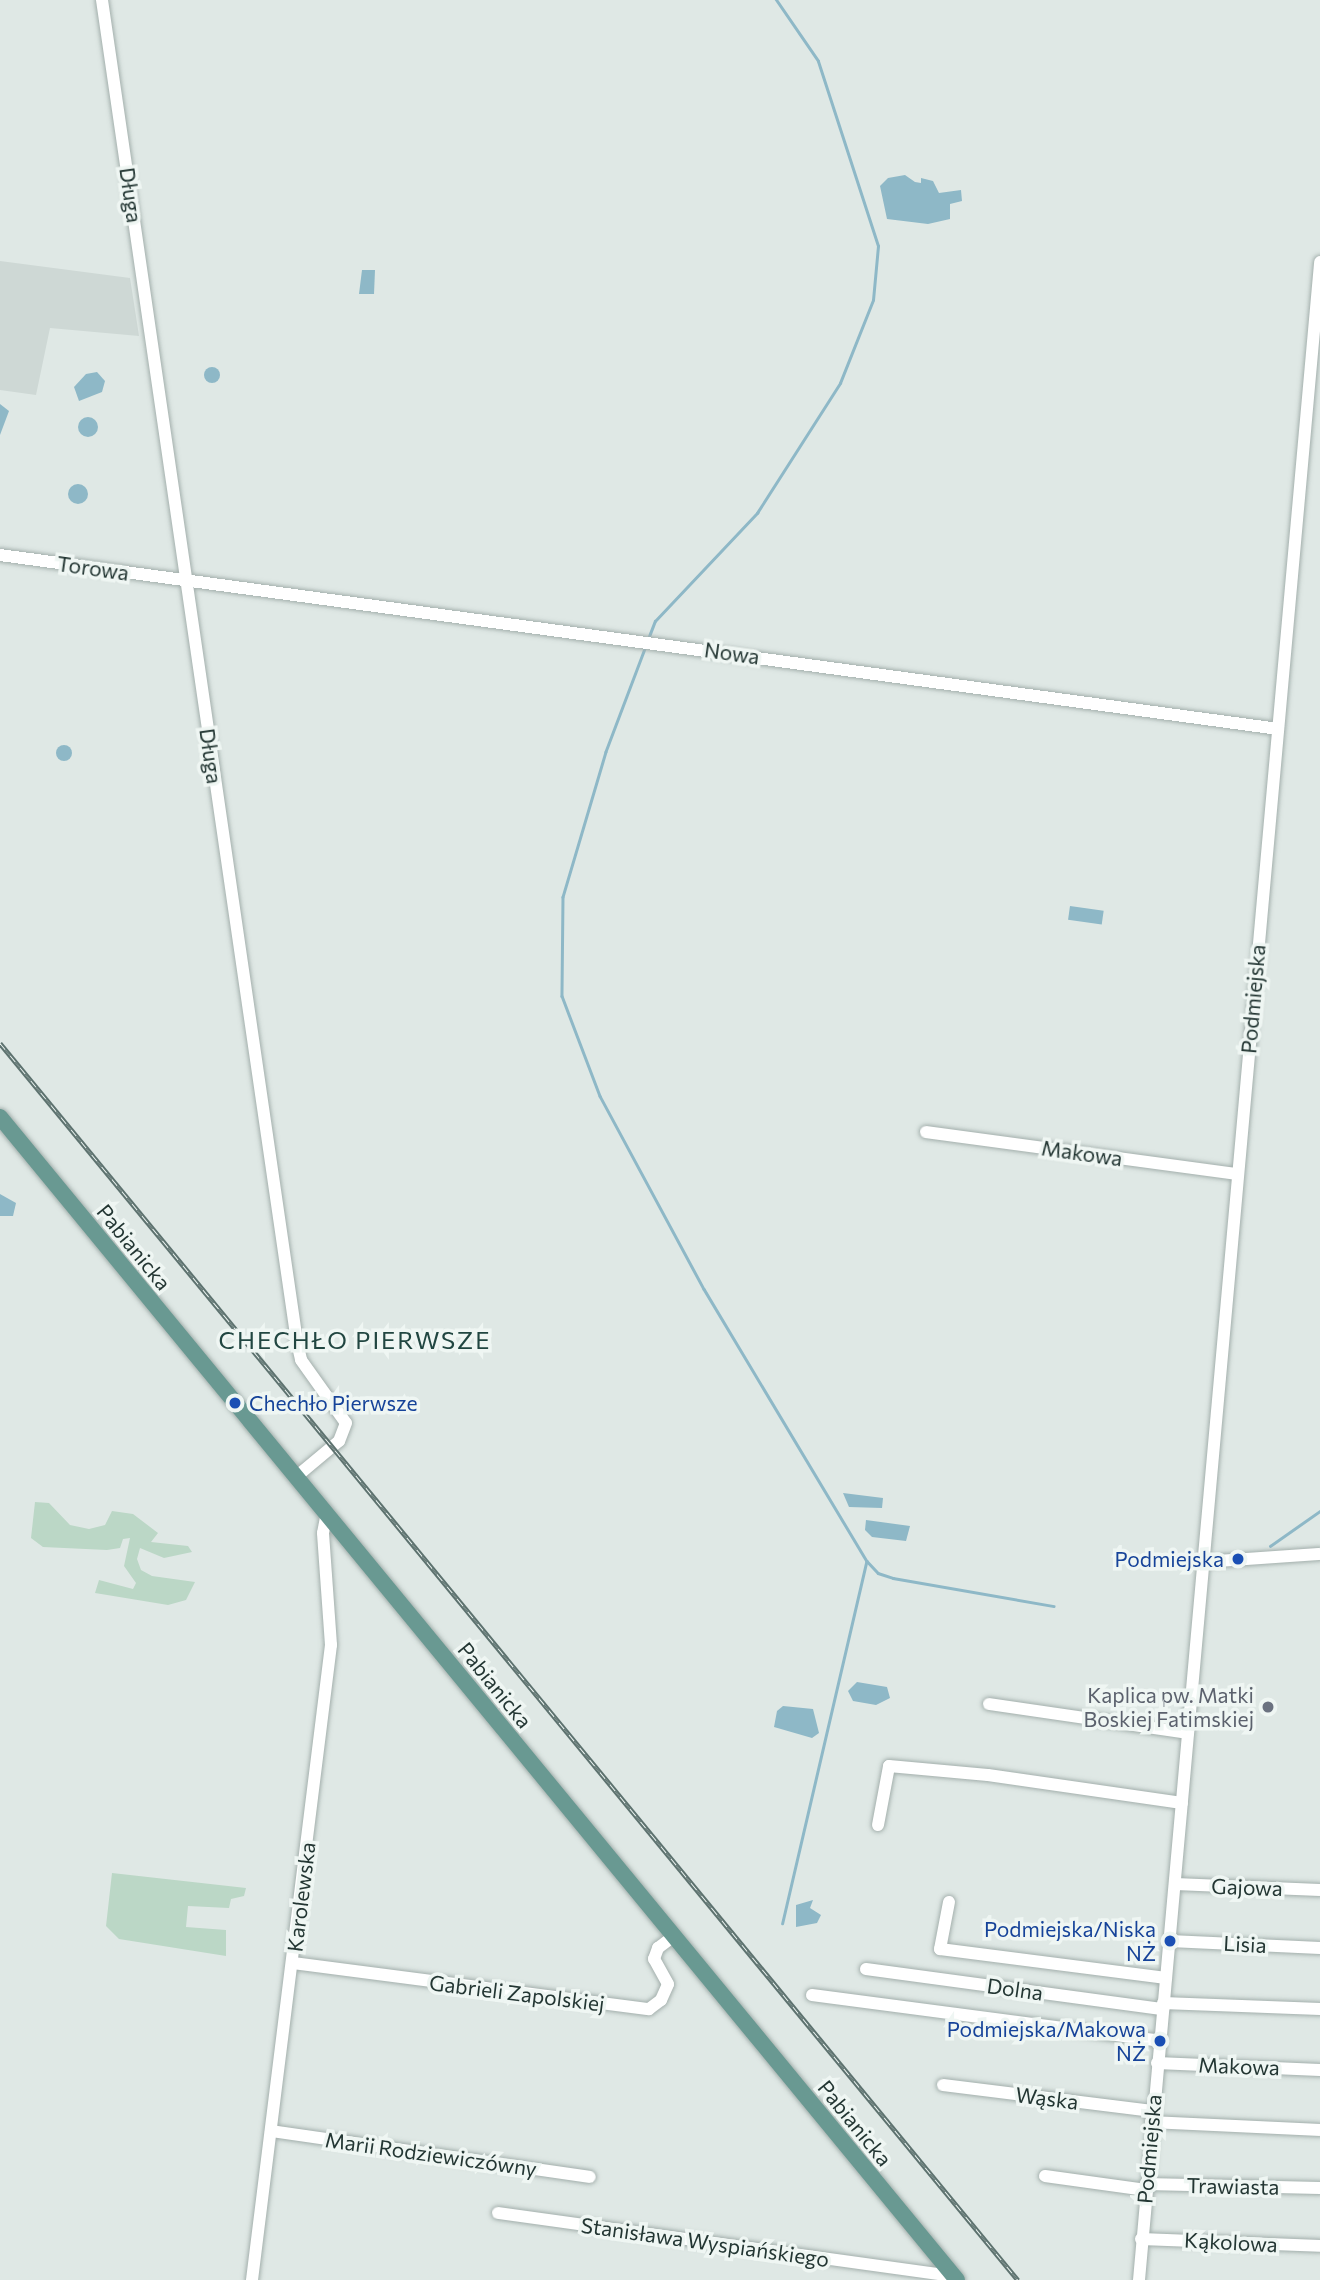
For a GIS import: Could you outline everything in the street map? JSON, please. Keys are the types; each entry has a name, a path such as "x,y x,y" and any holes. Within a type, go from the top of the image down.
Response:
{"main road":[{"name":"Pabianicka","path":"0,1117 955,2278"}],"street":[{"name":"Długa","path":"102,0 299,1353 346,1423 339,1441 296,1478"},
{"name":"Podmiejska","path":"1139,2280 1151,2116 1170,1941 1320,262"},
{"name":"Torowa","path":"0,555 185,580"},
{"name":"Nowa","path":"185,580 1278,729"},
{"name":"Makowa","path":"926,1132 1237,1174"},
{"name":"Karolewska","path":"252,2280 331,1645 323,1533 327,1513"},
{"path":"1202,1562 1320,1554"},
{"path":"989,1704 1188,1733"},
{"path":"878,1825 889,1766 988,1775 1182,1802"},
{"name":"Gajowa","path":"1175,1884 1320,1890"},
{"path":"949,1902 940,1949 1166,1978"},
{"name":"Gabrieli Zapolskiej","path":"293,1963 649,2009 661,2000 668,1984 654,1959 658,1948 674,1936"},
{"name":"Lisia","path":"1170,1941 1320,1948"},
{"name":"Dolna","path":"866,1969 1163,2006 1320,2009"},
{"path":"813,1995 1160,2041"},
{"name":"Makowa","path":"1157,2063 1320,2070"},
{"name":"Wąska","path":"943,2085 1151,2116 1320,2130"},
{"name":"Marii Rodziewiczówny","path":"271,2131 590,2177"},
{"name":"Trawiasta","path":"1045,2176 1146,2187 1320,2188"},
{"name":"Stanisława Wyspiańskiego","path":"498,2213 955,2278"},
{"name":"Kąkolowa","path":"1142,2239 1320,2246"}],"shaded area":[{"path":"0,261 130,278 139,336 50,328 36,395 0,390"}],"green space":[{"path":"35,1502 49,1503 70,1525 89,1529 105,1525 112,1511 133,1514 158,1533 151,1542 188,1546 192,1552 164,1558 140,1548 137,1559 141,1570 152,1576 195,1582 186,1600 168,1605 95,1593 99,1580 133,1589 136,1583 124,1566 130,1538 123,1539 120,1548 107,1550 43,1547 31,1538"},
{"path":"112,1873 246,1888 244,1896 231,1899 229,1908 188,1906 186,1927 226,1930 226,1956 119,1939 106,1926"}],"water":[{"path":"905,175 915,182 921,183 921,178 933,181 939,193 961,190 962,201 950,204 950,219 928,224 887,219 880,186 888,178"},
{"path":"362,270 375,270 374,294 359,294"},
{"path":"212,367 220,375 212,383 204,375"},
{"path":"97,372 105,381 102,392 79,401 74,387 86,374"},
{"path":"0,404 9,411 0,435"},
{"path":"84,417 92,417 98,427 92,437 84,437 78,431 78,423"},
{"path":"78,484 85,487 88,494 85,501 78,504 71,501 68,494 71,487"},
{"path":"64,745 70,747 70,759 64,761 58,759 56,753 58,747"},
{"path":"1070,906 1104,911 1102,925 1068,920"},
{"path":"0,1194 16,1203 13,1216 0,1216"},
{"path":"843,1493 883,1498 882,1508 849,1507"},
{"path":"866,1520 910,1526 906,1541 872,1537 865,1530"},
{"path":"857,1682 887,1687 890,1698 876,1705 853,1701 848,1691"},
{"path":"783,1706 813,1709 819,1733 812,1738 774,1727 777,1711"},
{"path":"813,1900 810,1908 821,1915 817,1923 796,1927 796,1905"}],"waterway":[{"path":"648,639 655,621 757,513 840,383 873,300 878,246 818,61 776,0"},
{"path":"646,646 606,752 563,897 562,996 600,1096 704,1289 867,1561 783,1923"},
{"path":"1270,1546 1320,1511"},
{"path":"867,1561 878,1573 893,1578 1054,1606"}],"railway":[{"path":"0,1043 1018,2280"}],"place":[{"name":"Chechło Pierwsze","path":"235,1403"},
{"name":"Podmiejska","path":"1238,1559"},
{"name":"Kaplica pw. Matki Boskiej Fatimskiej","path":"1268,1707"},
{"name":"Podmiejska/Niska NŻ","path":"1170,1941"},
{"name":"Podmiejska/Makowa NŻ","path":"1160,2041"}],"district":[{"name":"CHECHŁO PIERWSZE","path":"355,1340"}]}
